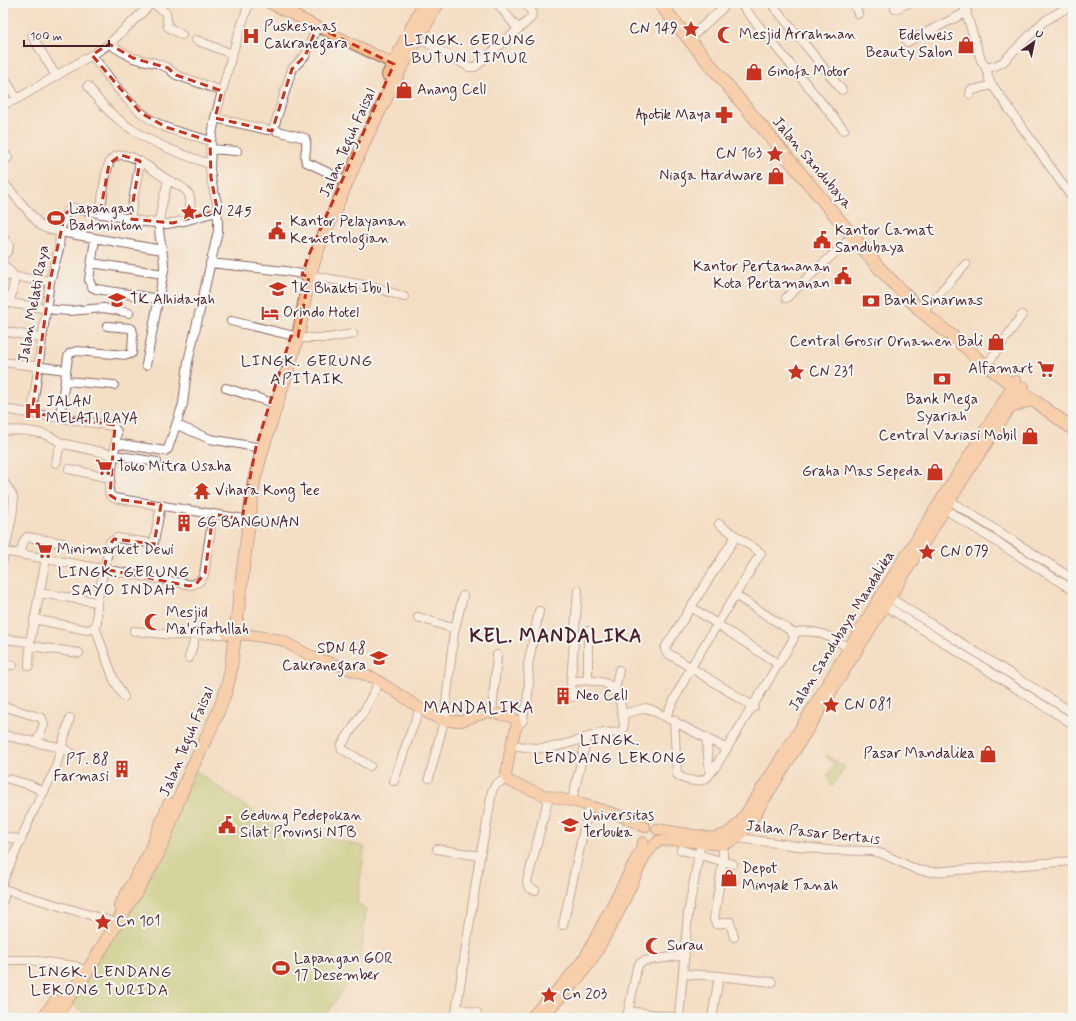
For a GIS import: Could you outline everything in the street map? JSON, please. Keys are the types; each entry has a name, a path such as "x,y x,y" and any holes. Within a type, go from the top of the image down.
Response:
{"highway":[{"name":"Jalan Teguh Faisal","path":"305,275 398,66 401,48 424,3"},
{"name":"Jalan Teguh Faisal","path":"246,519 254,481 294,336 296,304 305,275 308,257 340,178 377,97 418,38 438,3"},
{"name":"Jalan Sandubaya","path":"659,3 852,237 891,281 922,312 969,350 976,358 1073,424"},
{"name":"Jalan Teguh Faisal","path":"53,1018 139,880 160,851 191,768 221,706 230,675 232,634 246,519 250,470 270,402 294,336"},
{"name":"Jalan Sandubaya","path":"969,350 979,354 990,362 1035,401 1073,429"},
{"path":"1011,407 1026,402 1035,401"},
{"name":"Jalan Teguh Faisal","path":"43,1018 84,970"}],"main road":[{"path":"269,3 398,66"},
{"path":"944,502 1011,407 1019,386"},
{"name":"Jalan Sandubaya Mandalika","path":"657,829 707,837 723,835 732,831 762,796 802,732 849,648 884,599 944,502 1019,386"},
{"path":"802,732 884,599"},
{"path":"232,634 280,640 304,654 362,673 379,682 433,717 444,721 461,721 483,712 492,712 514,718 516,728 511,745 506,780 549,796 619,815 645,827 650,826 657,829 660,833 656,843 645,856 594,957 580,976 540,1016"},
{"path":"643,842 650,846 656,843 673,840 723,845 738,838 747,828 762,796"},
{"path":"540,1016 585,957 640,851 643,842 640,834 645,827"}],"street":[{"path":"3,105 17,99 109,44 152,3 166,13 168,27 182,35"},
{"path":"116,443 166,450 170,445 177,425 183,404 188,362 218,226 217,208 210,164 211,145 222,91 232,54 250,3"},
{"path":"497,3 518,29"},
{"path":"418,38 469,67 478,66 530,19 532,15 531,10 525,3"},
{"path":"690,39 728,3"},
{"path":"740,3 844,130"},
{"path":"854,3 858,14"},
{"path":"895,9 908,3"},
{"path":"963,3 981,61 986,68 992,85 1073,199"},
{"path":"773,4 842,90"},
{"path":"986,68 1003,62 1043,22 1073,4"},
{"path":"907,42 967,12"},
{"path":"275,130 274,125 292,69 305,56 317,26"},
{"path":"32,36 56,76"},
{"path":"196,40 232,54"},
{"path":"109,44 133,58 156,63 168,68 176,75 222,91"},
{"path":"92,55 127,100 141,113 156,123 211,145 236,151"},
{"path":"3,76 17,99"},
{"path":"970,94 971,90 992,85"},
{"path":"88,86 112,113 138,134 167,149 210,164"},
{"path":"216,118 268,130 275,130 305,138 307,141 304,156 305,161 340,178"},
{"path":"188,220 190,200 189,194 185,190 132,157 123,155 116,156 111,160 108,166 100,214 173,224 188,220 212,213 217,208"},
{"path":"130,219 140,161"},
{"path":"146,364 163,274 164,260 159,223 168,180"},
{"path":"3,182 38,223 45,228 95,239 162,250"},
{"name":"Jalan Melati Raya","path":"32,413 45,309 50,281 59,249 60,232 66,212 71,208 100,214"},
{"path":"3,237 9,244 9,248 3,256"},
{"path":"786,298 852,237"},
{"path":"95,239 90,282 94,288 159,299"},
{"path":"92,263 163,274"},
{"path":"210,263 285,271 376,287 404,297"},
{"path":"3,264 14,276"},
{"path":"922,312 966,264"},
{"path":"3,277 14,276 50,281"},
{"path":"14,276 6,303 70,311 103,308 129,313"},
{"path":"990,362 1022,315"},
{"path":"231,320 304,338 328,338 353,334"},
{"path":"60,417 68,355 72,351 127,355 132,351 132,329 107,326"},
{"path":"3,331 42,338"},
{"path":"3,362 66,370"},
{"path":"65,381 114,385"},
{"path":"226,388 270,402"},
{"path":"3,408 112,425 117,431 109,491 113,498 246,519"},
{"path":"177,425 210,439 256,447"},
{"path":"3,431 22,431 39,434 55,439 62,444 157,462"},
{"path":"56,463 62,444"},
{"path":"69,469 110,478"},
{"path":"3,481 14,500 13,509 6,522 3,560"},
{"path":"944,502 1073,579"},
{"path":"944,502 1073,590"},
{"path":"124,697 114,680 95,627 97,623 98,602 104,569 109,546 114,539 120,538 149,543 154,542 161,505"},
{"path":"4,551 189,586 202,580 205,573 213,514"},
{"path":"719,524 761,552 691,667 670,718 677,774 684,779 698,780 704,779 710,774 754,707 793,640 792,633"},
{"path":"736,536 665,649 668,654 754,707"},
{"path":"20,553 26,537 63,543"},
{"path":"29,666 30,644 46,559"},
{"path":"572,697 571,680 578,590"},
{"path":"39,593 98,602"},
{"path":"429,778 444,721 455,629 463,596"},
{"path":"735,596 792,633 812,631 824,634 849,648"},
{"path":"884,599 1073,713"},
{"path":"884,599 1073,724"},
{"path":"691,607 778,664"},
{"path":"516,728 523,720 527,707 529,682 528,665 539,611"},
{"path":"418,617 455,629"},
{"path":"34,619 88,630 95,627"},
{"path":"134,631 160,634 232,634"},
{"path":"588,631 588,680"},
{"path":"188,658 194,642 194,635"},
{"path":"3,639 79,653"},
{"path":"492,712 497,655"},
{"path":"3,664 13,665"},
{"path":"615,690 619,670"},
{"path":"511,745 543,748 607,732 622,731 622,707 619,697 609,684 602,681 571,680"},
{"path":"370,766 342,749 341,746 364,711 379,682"},
{"path":"3,706 42,718 44,724 37,742"},
{"path":"626,713 646,708 670,718 727,749"},
{"path":"394,781 420,709"},
{"path":"3,881 20,840 55,770 70,718"},
{"path":"3,735 62,748 73,754"},
{"path":"572,801 587,737"},
{"path":"706,737 710,774"},
{"path":"9,779 30,785 44,792"},
{"path":"455,1018 480,856 492,791 496,784 506,780"},
{"path":"535,890 529,888 527,882 549,796"},
{"path":"563,925 589,806"},
{"path":"3,836 20,840"},
{"name":"Jalan Pasar Bertais","path":"738,838 827,850 872,851 883,854 917,870 934,872 1073,861"},
{"path":"685,955 646,960 640,963 637,968 628,1014 679,1018 685,955 688,914 701,844"},
{"path":"723,845 715,922 716,924 730,922 734,937"},
{"path":"437,849 480,856"},
{"path":"681,850 722,864 732,864"},
{"path":"3,900 5,889 114,922"},
{"path":"4,957 75,966 84,970"},
{"path":"683,974 719,976 772,982"},
{"path":"712,1018 719,976"},
{"path":"457,1008 477,1013"}],"highlighted area":[{"path":"317,27 394,64 308,257 302,275 309,276 298,337 291,336 256,447 242,519 213,514 205,573 196,584 189,586 104,569 109,546 114,539 154,544 161,505 116,499 110,495 115,425 32,413 50,281 65,214 73,208 100,214 109,164 121,155 140,161 130,219 173,223 213,212 217,208 211,178 210,141 166,127 141,113 92,55 109,44 133,58 168,68 176,75 222,91 215,118 272,131 292,69 305,56"}],"green space":[{"path":"827,755 845,767 832,787 829,782 830,779 827,776 834,763 826,757"},
{"path":"196,771 292,839 299,831 365,847 357,902 366,910 360,965 330,1009 326,1018 92,1018 69,1002"}],"place":[{"name":"CN 149","path":"691,29"},
{"name":"Mesjid Arrahman","path":"726,35"},
{"name":"Puskesmas Cakranegara","path":"251,36"},
{"name":"Edelweis Beauty Salon","path":"966,45"},
{"name":"Ginofa Motor","path":"754,72"},
{"name":"Anang Cell","path":"404,90"},
{"name":"Apotik Maya","path":"724,115"},
{"name":"CN 163","path":"775,154"},
{"name":"Niaga Hardware","path":"776,176"},
{"name":"CN 245","path":"189,212"},
{"name":"Lapangan Badminton","path":"56,218"},
{"name":"Kantor Pelayanan Kemetrologian","path":"277,231"},
{"name":"Kantor Camat Sandubaya","path":"822,240"},
{"name":"Kantor Pertamanan Kota Pertamanan","path":"843,276"},
{"name":"TK Bhakti Ibu I","path":"278,289"},
{"name":"TK Alhidayah","path":"117,300"},
{"name":"Bank Sinarmas","path":"871,301"},
{"name":"Orindo Hotel","path":"270,313"},
{"name":"Central Grosir Ornamen Bali","path":"996,342"},
{"name":"Alfamart","path":"1046,369"},
{"name":"CN 231","path":"796,372"},
{"name":"Bank Mega Syariah","path":"942,379"},
{"name":"JALAN MELATI RAYA","path":"33,411"},
{"name":"Central Variasi Mobil","path":"1030,436"},
{"name":"Toko Mitra Usaha","path":"104,467"},
{"name":"Graha Mas Sepeda","path":"935,472"},
{"name":"Vihara Kong Tee","path":"202,491"},
{"name":"GG BANGUNAN","path":"184,523"},
{"name":"Minimarket Dewi","path":"44,550"},
{"name":"CN 079","path":"927,552"},
{"name":"Mesjid Ma'rifatullah","path":"153,622"},
{"name":"SDN 48 Cakranegara","path":"379,658"},
{"name":"Neo Cell","path":"563,696"},
{"name":"CN 081","path":"831,705"},
{"name":"Pasar Mandalika","path":"988,754"},
{"name":"PT. 88 Farmasi","path":"122,769"},
{"name":"Gedung Pedepokan Silat Provinsi NTB","path":"227,825"},
{"name":"Universitas Terbuka","path":"570,825"},
{"name":"Depot Minyak Tanah","path":"729,878"},
{"name":"Cn 101","path":"103,922"},
{"name":"Surau","path":"654,946"},
{"name":"Lapangan GOR 17 Desember","path":"281,968"},
{"name":"Cn 203","path":"549,995"}],"district":[{"name":"LINGK. GERUNG BUTUN TIMUR","path":"470,49"},
{"name":"LINGK. GERUNG APITAIK","path":"307,370"},
{"name":"LINGK. GERUNG SAYO INDAH","path":"124,581"},
{"name":"KEL. MANDALIKA","path":"556,636"},
{"name":"MANDALIKA","path":"479,708"},
{"name":"LINGK. LENDANG LEKONG","path":"610,749"},
{"name":"LINGK. LENDANG LEKONG TURIDA","path":"100,981"}]}
